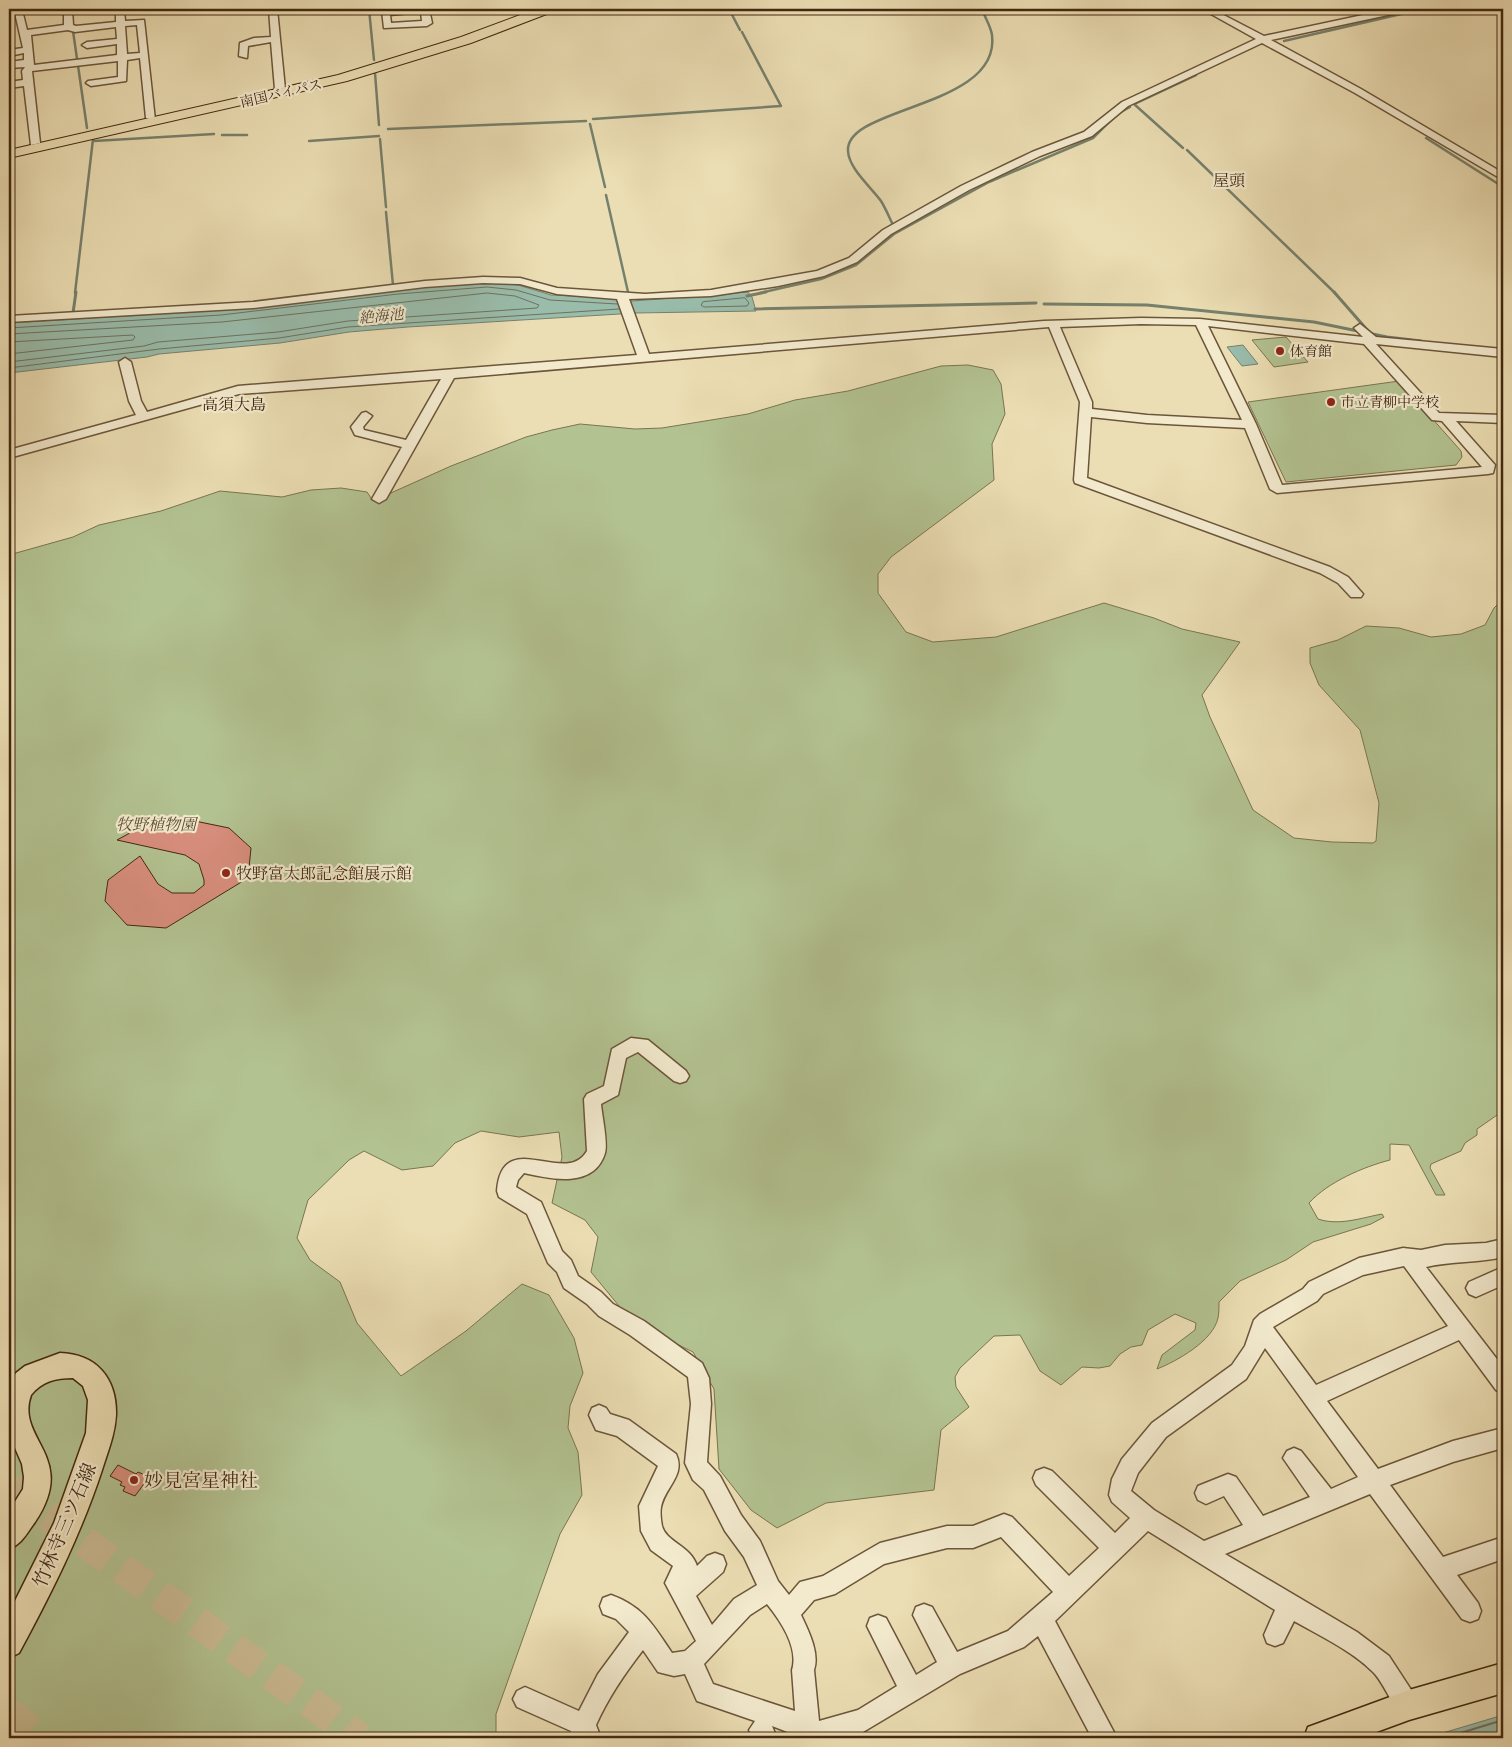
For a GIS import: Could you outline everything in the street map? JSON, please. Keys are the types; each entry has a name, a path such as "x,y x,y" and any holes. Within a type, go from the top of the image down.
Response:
{"highway":[{"path":"9,10 13,9"},
{"name":"南国バイパス","path":"9,149 280,89 406,56 535,9"},
{"name":"南国バイパス","path":"9,154 351,76 466,40 547,9"}],"main road":[{"name":"竹林寺三ツ石線","path":"9,1535 37,1490 37,1466 20,1426 16,1407 20,1389 33,1375 53,1367 73,1366 86,1370 96,1384 103,1401 101,1429 79,1499 40,1585 9,1643"},
{"path":"1319,1738 1409,1705 1503,1678"}],"street":[{"path":"13,9 19,12 22,32 69,27 121,49"},
{"path":"68,9 69,27"},
{"path":"120,9 121,49"},
{"path":"273,9 280,89"},
{"path":"1206,9 1358,90 1503,177"},
{"path":"9,320 253,305 425,284 492,280 520,281 557,291 645,297 711,293 820,274 853,260 888,232 965,188 1036,154 1081,138 1096,129 1125,104 1264,39 1402,9"},
{"path":"90,76 121,49 145,22 144,55 148,69 151,118"},
{"path":"26,33 30,65 27,70 35,144"},
{"path":"231,46 275,39"},
{"path":"121,49 87,45 121,49 144,55"},
{"path":"243,45 244,56"},
{"path":"9,65 30,65 121,49"},
{"path":"9,53 28,50"},
{"path":"9,84 28,82"},
{"path":"624,297 644,357"},
{"path":"9,454 238,390 450,374 1010,326 1141,321 1200,322 1363,341 1367,334"},
{"path":"1200,322 1250,424 1277,489 1380,482 1488,470 1489,465 1446,418"},
{"path":"1053,324 1086,402 1080,480 1325,570 1343,580 1356,594"},
{"path":"1367,334 1503,353"},
{"path":"1367,334 1370,344 1436,417 1503,419"},
{"path":"125,362 132,393 143,416"},
{"path":"379,499 450,374"},
{"path":"1084,412 1147,419 1250,424"},
{"path":"366,416 357,430 410,445"},
{"path":"680,1076 642,1045 631,1045 618,1054 612,1090 594,1099 592,1103 596,1152 594,1158 582,1168 569,1172 522,1165 514,1169 506,1191 534,1208 555,1257 564,1266 571,1282 594,1298 606,1310 637,1328 695,1370 700,1378 701,1404 697,1468 712,1483 732,1523 752,1549 770,1588 788,1613 799,1637 805,1664 803,1670 807,1719 812,1734"},
{"path":"1409,1705 1380,1664 1349,1640 1289,1606 1146,1518 1120,1496 1123,1480 1130,1466 1164,1425 1239,1372 1254,1350 1261,1327 1267,1320 1310,1295 1316,1288 1347,1273 1378,1262 1403,1257 1413,1258 1489,1252 1503,1248"},
{"path":"1413,1258 1412,1263 1503,1383"},
{"path":"1476,1288 1503,1276"},
{"path":"1261,1327 1470,1611"},
{"path":"1313,1397 1462,1329"},
{"path":"600,1415 603,1423 622,1427 668,1459 669,1468 649,1511 655,1537 682,1559 686,1565 676,1580 710,1644"},
{"path":"1203,1553 1374,1481 1456,1450 1503,1438"},
{"path":"1294,1458 1326,1500"},
{"path":"1044,1478 1114,1548"},
{"path":"1206,1493 1228,1484 1259,1529"},
{"path":"812,1734 863,1720 888,1706 911,1689 952,1666 1011,1642 1040,1619 1146,1518"},
{"path":"788,1613 808,1590 827,1586 880,1554 947,1537 973,1537 1004,1525 1068,1591"},
{"path":"1439,1570 1503,1548"},
{"path":"683,1593 715,1564"},
{"path":"611,1606 624,1611 644,1631 666,1664 674,1665 691,1661 710,1644 742,1607 770,1588"},
{"path":"1274,1635 1289,1606"},
{"path":"924,1615 952,1666"},
{"path":"1040,1619 1105,1738"},
{"path":"878,1626 911,1689"},
{"path":"585,1734 610,1676 644,1631"},
{"path":"691,1661 705,1693 803,1725 812,1734"},
{"path":"525,1700 578,1723 585,1734"}],"green space":[{"name":"体育館","path":"1286,337 1308,362 1274,367 1252,340"},
{"name":"牧野植物園","path":"968,365 993,370 1001,384 1005,414 992,444 994,480 891,557 878,574 878,593 906,632 933,642 996,637 1104,603 1154,618 1182,629 1240,642 1202,695 1210,717 1253,810 1294,838 1332,842 1373,843 1376,841 1379,803 1360,730 1319,685 1310,663 1310,648 1338,640 1366,626 1399,628 1431,637 1461,634 1485,625 1494,608 1503,599 1503,1111 1477,1129 1477,1135 1465,1143 1461,1151 1431,1164 1430,1168 1445,1195 1436,1195 1409,1145 1390,1144 1390,1160 1347,1176 1326,1188 1309,1203 1318,1219 1326,1221 1350,1221 1382,1214 1384,1217 1371,1224 1313,1242 1286,1260 1240,1281 1219,1302 1218,1318 1209,1335 1184,1355 1157,1369 1162,1355 1195,1330 1196,1323 1175,1314 1148,1330 1142,1345 1131,1347 1120,1354 1110,1366 1099,1368 1082,1367 1061,1385 1040,1371 1020,1335 994,1336 960,1368 955,1377 956,1387 969,1407 941,1430 934,1490 826,1503 777,1528 751,1510 719,1469 714,1389 693,1352 656,1334 624,1312 591,1272 598,1237 585,1220 552,1203 562,1157 559,1132 519,1137 481,1131 455,1143 433,1166 402,1170 364,1151 349,1160 308,1200 297,1238 310,1260 340,1282 357,1323 401,1376 466,1331 522,1284 549,1295 574,1338 583,1373 570,1406 568,1428 578,1452 582,1495 560,1534 496,1714 496,1738 9,1738 9,555 73,537 99,525 161,511 220,491 282,497 311,490 341,488 367,492 373,501 451,466 526,437 552,430 580,424 635,429 662,428 748,414 795,400 848,391 941,366"},
{"path":"1399,381 1461,451 1462,457 1456,465 1286,482 1248,402"}],"water":[{"name":"絶海池","path":"487,282 518,285 551,295 601,297 633,301 748,292 752,297 756,311 636,313 408,327 349,332 280,343 159,354 9,373 9,323 221,310 397,289"},
{"path":"1243,345 1258,364 1242,366 1227,347"},
{"path":"1503,1715 1503,1738 1426,1738"}],"building":[{"name":"牧野富太郎記念館展示館","path":"185,819 229,828 251,848 248,878 166,928 127,925 105,901 108,880 140,856 158,884 172,893 194,893 204,885 204,880 199,864 185,855 117,840 139,828 160,820"},
{"name":"妙見宮星神社","path":"118,1465 136,1474 138,1472 149,1477 135,1496 123,1491 125,1487 120,1485 122,1482 110,1476"}],"waterway":[{"path":"369,9 374,60"},
{"path":"729,9 740,30"},
{"path":"893,225 881,201 861,177 849,158 848,151 854,136 870,124 950,92 973,78 988,59 992,35 984,14 988,9"},
{"path":"1284,41 1423,9"},
{"path":"73,31 87,128"},
{"path":"593,119 781,106 742,32"},
{"path":"375,73 379,125"},
{"path":"1183,148 1134,104 1196,75"},
{"path":"1119,113 1130,107"},
{"path":"760,293 821,279 856,265 894,234 989,182 1093,138 1114,117"},
{"path":"388,129 586,121"},
{"path":"590,124 605,187"},
{"path":"94,141 214,134"},
{"path":"222,135 247,135"},
{"path":"309,141 379,136"},
{"path":"1426,138 1503,187"},
{"path":"75,293 93,139"},
{"path":"380,139 386,207"},
{"path":"1187,150 1334,292"},
{"path":"606,195 628,292"},
{"path":"386,212 393,285"},
{"path":"73,313 76,292"},
{"path":"747,296 766,292"},
{"path":"1334,292 1369,332"},
{"path":"755,309 1036,303"},
{"path":"1044,304 1147,305 1314,322 1387,337 1421,341"}],"tunnel":[{"path":"9,1488 360,1738"},
{"path":"9,1712 43,1738"}],"tram line":[{"path":"9,13 23,9"}],"place":[{"name":"体育館","path":"1280,351"},
{"name":"市立青柳中学校","path":"1331,402"},
{"name":"牧野富太郎記念館展示館","path":"226,873"},
{"name":"妙見宮星神社","path":"134,1480"}],"district":[{"name":"屋頭","path":"1229,180"},
{"name":"高須大島","path":"234,404"}]}
